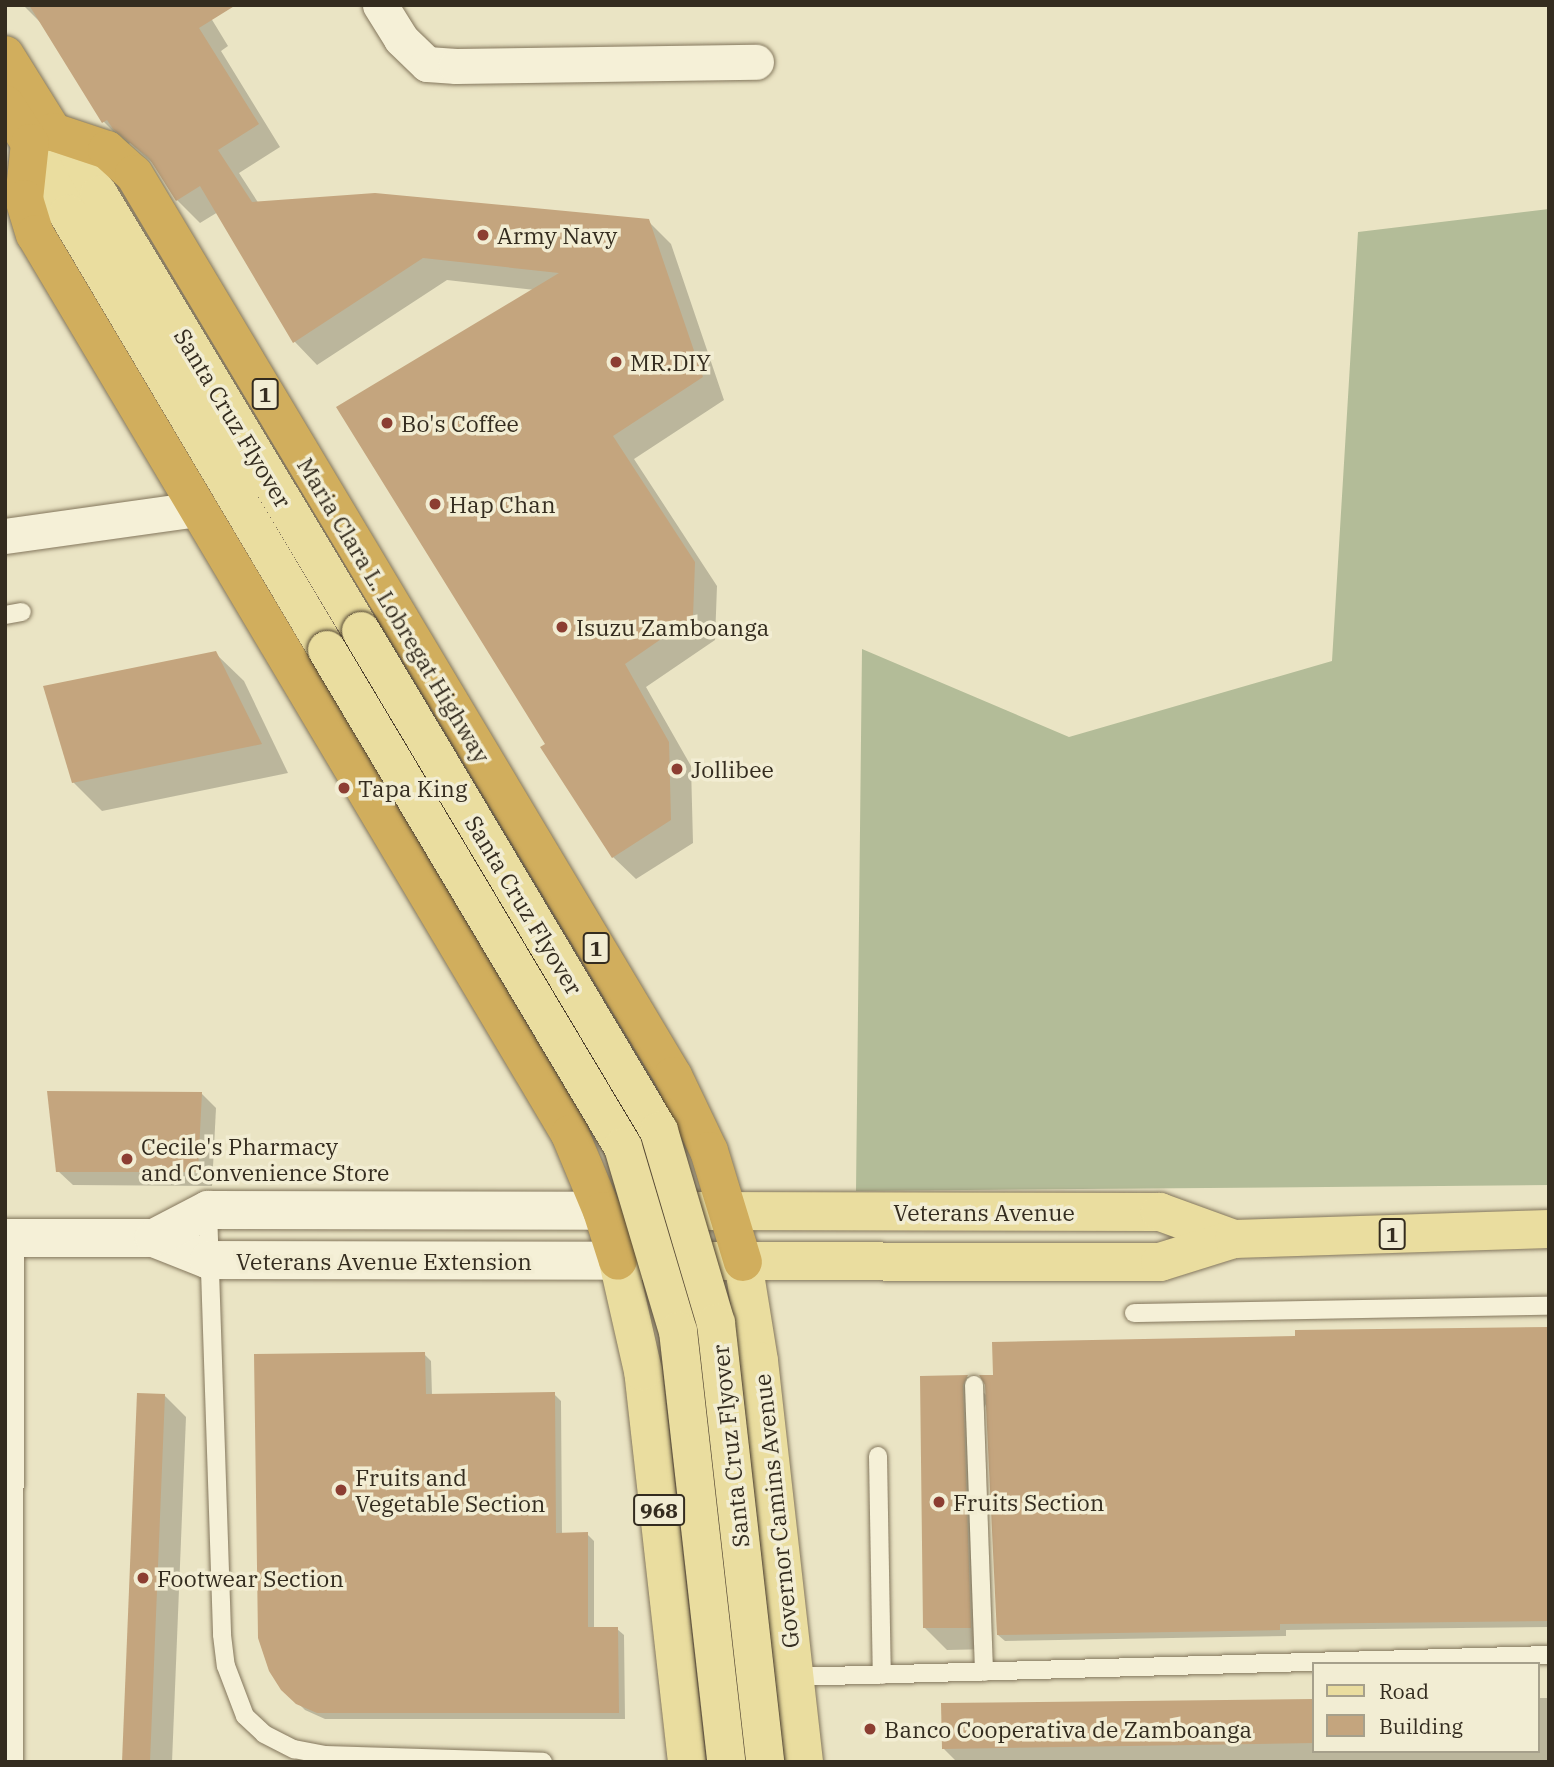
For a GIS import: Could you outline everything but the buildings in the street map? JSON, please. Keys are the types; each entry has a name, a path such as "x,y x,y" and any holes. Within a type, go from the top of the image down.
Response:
{"highway":[{"path":"5,55 42,137 24,199 35,234 570,1134 603,1211 618,1261"},
{"path":"5,104 42,137"},
{"name":"Maria Clara L. Lobregat Highway","path":"42,137 107,150 134,174 695,1116 730,1212"},
{"path":"344,753 443,694"},
{"path":"443,920 542,859"},
{"path":"542,1085 642,1026"},
{"name":"1","path":"730,1212 743,1262"}],"main road":[{"name":"Santa Cruz Flyover","path":"42,137 99,195 659,1131 716,1323 765,1762"},
{"name":"Santa Cruz Flyover","path":"42,137 68,214 623,1147 678,1331 726,1762"},
{"name":"Veterans Avenue Extension","path":"154,1238 208,1210 603,1211"},
{"name":"1","path":"603,1211 730,1212"},
{"name":"Veterans Avenue","path":"730,1212 1160,1212 1234,1239"},
{"name":"Veterans Avenue","path":"743,1262 1160,1262 1234,1239 1549,1229"},
{"name":"Veterans Avenue Extension","path":"10,1238 154,1238 209,1260 618,1261"},
{"name":"1","path":"618,1261 743,1262"},
{"name":"968","path":"618,1261 643,1371 687,1762"},
{"name":"Governor Camins Avenue","path":"743,1262 753,1314 766,1420 804,1762"},
{"path":"650,1434 766,1420"},
{"path":"673,1634 789,1621"}],"street":[{"path":"380,5 401,39 427,64 756,62"},
{"path":"5,536 198,509"}],"lane":[{"path":"208,1210 222,1635 226,1666 245,1716 264,1734 294,1749 325,1755 543,1762"},
{"path":"10,1238 14,1762"},
{"path":"1135,1314 1549,1306"},
{"path":"974,1385 984,1672"},
{"path":"878,1456 882,1675"},
{"path":"1316,1662 1549,1655"},
{"path":"794,1677 1312,1662"}],"green space":[{"path":"1549,209 1549,1185 856,1191 862,649 1069,737 1332,661 1358,232"}],"place":[{"name":"Army Navy","path":"483,235"},
{"name":"MR.DIY","path":"616,362"},
{"name":"Bo's Coffee","path":"387,423"},
{"name":"Hap Chan","path":"435,504"},
{"name":"Isuzu Zamboanga","path":"562,627"},
{"name":"Jollibee","path":"677,769"},
{"name":"Tapa King","path":"344,788"},
{"name":"Cecile's Pharmacy and Convenience Store","path":"127,1159"},
{"name":"Fruits and Vegetable Section","path":"341,1490"},
{"name":"Fruits Section","path":"939,1502"},
{"name":"Footwear Section","path":"143,1578"},
{"name":"Banco Cooperativa de Zamboanga","path":"870,1729"}]}
